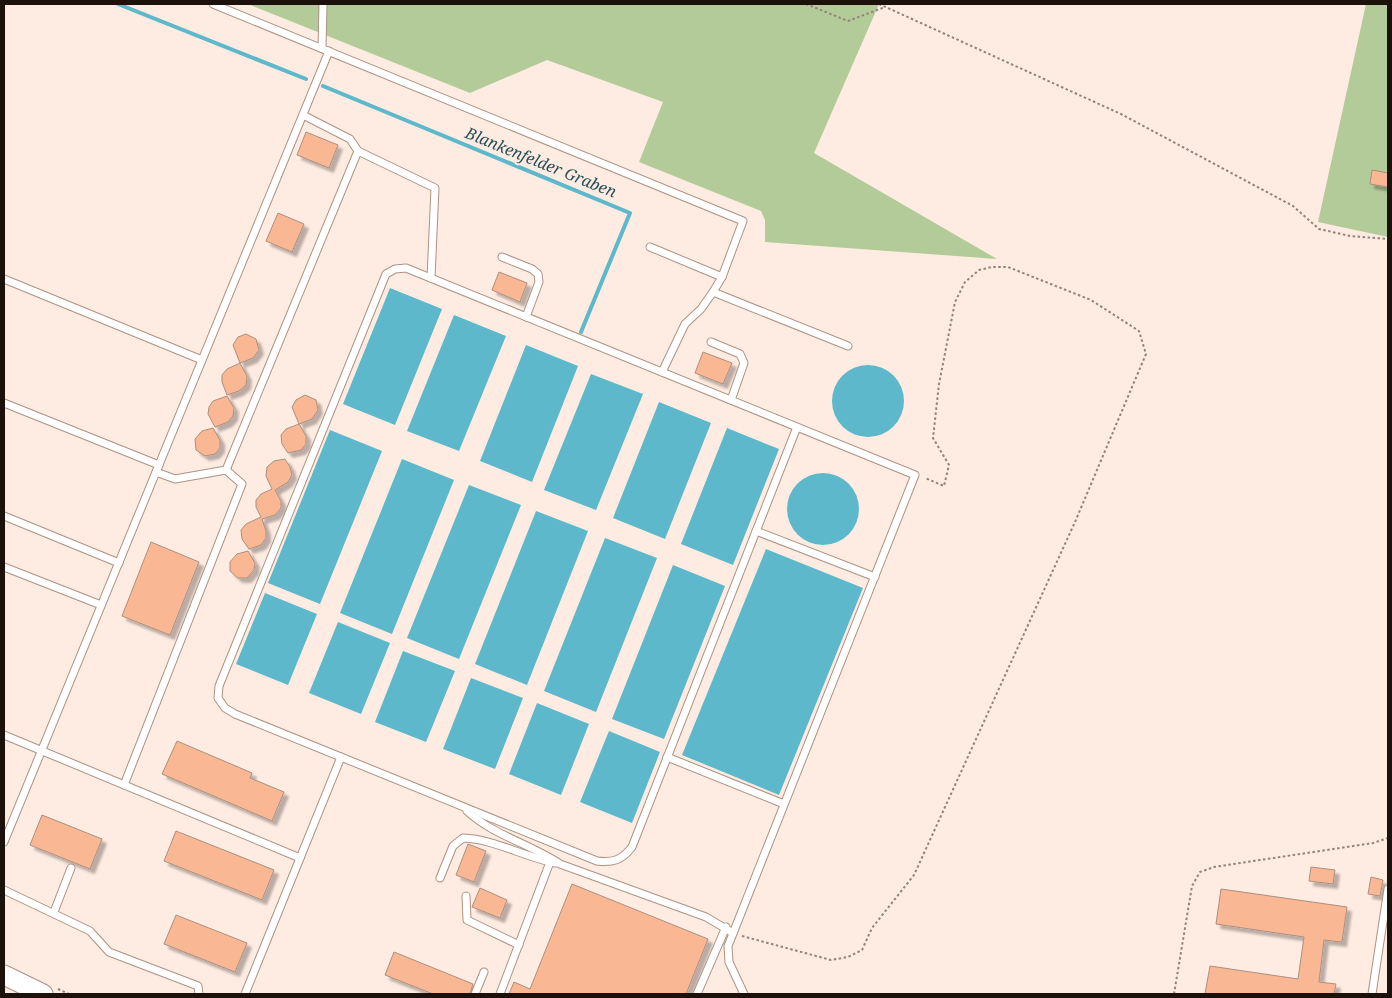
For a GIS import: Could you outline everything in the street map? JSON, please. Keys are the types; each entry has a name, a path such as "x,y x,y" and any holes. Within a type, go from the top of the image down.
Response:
{"main road":[{"path":"4,975 42,994"}],"lane":[{"path":"214,4 743,221 722,277 701,309 685,324 662,372"},
{"path":"4,842 303,115 326,49 323,4"},
{"path":"303,115 350,138 358,151 435,188 431,278"},
{"path":"226,470 358,151"},
{"path":"650,248 722,277"},
{"path":"502,257 532,269 538,274 539,282 526,317"},
{"path":"744,994 729,962 728,946 915,475 731,400 526,317 406,268 396,269 386,274 219,686 218,698 225,708 235,714 597,862 612,863 624,857 632,848 797,427"},
{"path":"4,279 202,360"},
{"path":"713,292 848,346"},
{"path":"711,342 740,354 744,363 731,400"},
{"path":"4,403 176,479 226,470"},
{"path":"124,785 242,484 226,470"},
{"path":"4,516 118,563"},
{"path":"756,531 875,577"},
{"path":"4,567 101,605"},
{"path":"4,735 300,858"},
{"path":"245,994 341,757"},
{"path":"667,757 784,804"},
{"path":"462,807 479,822 542,852 560,864"},
{"path":"440,878 453,846 463,838 477,838 560,864 628,890 672,903 726,927 733,933"},
{"path":"500,994 550,862"},
{"path":"54,912 71,868"},
{"path":"1372,994 1388,889"},
{"path":"4,890 54,912 90,931 109,952 198,986 200,994"},
{"path":"466,896 467,920 519,944"},
{"path":"697,994 726,927"},
{"path":"475,994 484,972"}],"path":[{"path":"806,4 848,21 886,7"},
{"path":"879,4 1122,114 1293,206 1319,229 1350,236 1388,239"},
{"path":"733,933 831,960 848,957 862,950 872,928 914,876 1071,531 1146,354 1139,330 1092,300 1008,267 992,266 979,270 965,282 955,302 939,384 932,438 949,465 944,486 915,475"},
{"path":"1174,994 1192,886 1200,872 1214,867 1373,843 1388,838"}],"green space":[{"path":"248,4 879,4 814,153 997,259 765,242 765,220 761,211 639,162 663,102 547,60 470,93"},
{"path":"1366,4 1388,4 1388,237 1318,222"}],"water":[{"path":"390,288 442,309 395,425 343,404"},
{"path":"454,315 506,336 459,451 407,431"},
{"path":"526,345 578,366 532,482 480,461"},
{"path":"861,365 875,365 894,375 904,394 904,408 894,427 875,437 861,437 842,427 832,408 832,394 842,375"},
{"path":"591,374 643,394 596,510 544,490"},
{"path":"659,402 711,423 665,539 613,518"},
{"path":"727,428 779,449 733,565 681,544"},
{"path":"330,430 382,451 320,604 268,583"},
{"path":"402,459 454,480 392,634 340,613"},
{"path":"816,473 830,473 849,483 859,502 859,516 849,535 830,545 816,545 797,535 787,516 787,502 797,483"},
{"path":"469,485 521,505 459,659 407,638"},
{"path":"536,511 588,531 527,685 475,664"},
{"path":"605,538 657,558 596,712 544,691"},
{"path":"766,549 863,588 779,795 682,755"},
{"path":"673,565 725,586 664,739 612,719"},
{"path":"265,593 317,614 288,685 236,664"},
{"path":"338,622 390,643 361,714 309,693"},
{"path":"403,651 455,671 426,742 375,722"},
{"path":"471,678 523,698 495,769 443,749"},
{"path":"537,703 589,724 561,795 509,774"},
{"path":"609,731 660,752 632,823 580,802"}],"building":[{"path":"306,132 338,145 329,168 297,155"},
{"path":"1372,170 1388,173 1388,187 1370,184"},
{"path":"278,213 304,224 292,252 266,241"},
{"path":"499,272 527,283 520,302 492,290"},
{"path":"246,334 256,339 259,350 253,358 240,363 233,345 238,337"},
{"path":"703,352 732,363 723,384 695,373"},
{"path":"240,363 247,376 246,385 239,391 227,395 222,382 222,375 227,369"},
{"path":"305,395 316,400 318,410 312,419 299,424 292,407 296,400"},
{"path":"227,396 234,408 233,416 228,422 215,427 208,414 209,407 213,401"},
{"path":"299,424 306,436 306,444 301,450 288,453 282,444 281,435 286,429"},
{"path":"213,428 220,440 220,448 215,454 205,456 196,450 195,439 202,431"},
{"path":"285,459 292,475 288,482 275,490 281,501 281,508 275,515 262,519 266,538 261,545 249,549 242,539 241,530 246,524 261,517 256,507 256,500 261,494 272,489 266,476 267,467 274,461"},
{"path":"151,542 199,562 170,635 122,616"},
{"path":"248,551 255,563 254,570 247,578 238,578 230,571 230,562 237,554"},
{"path":"177,741 252,773 250,778 284,792 272,821 162,774"},
{"path":"42,815 102,839 90,869 30,845"},
{"path":"176,831 274,870 262,900 164,861"},
{"path":"468,844 486,851 474,882 456,875"},
{"path":"1311,867 1335,870 1333,884 1309,881"},
{"path":"1371,877 1383,880 1380,896 1368,894"},
{"path":"572,884 708,939 686,994 509,994 514,982 530,989"},
{"path":"480,888 507,900 500,918 472,907"},
{"path":"1221,889 1347,907 1342,942 1324,940 1319,982 1336,984 1334,994 1205,994 1210,966 1298,979 1304,937 1216,924"},
{"path":"176,915 247,943 235,972 164,944"},
{"path":"394,952 473,984 470,994 433,994 385,975"}],"waterway":[{"name":"Blankenfelder Graben","path":"118,4 306,79"},
{"name":"Blankenfelder Graben","path":"323,86 630,213 581,332"}]}
